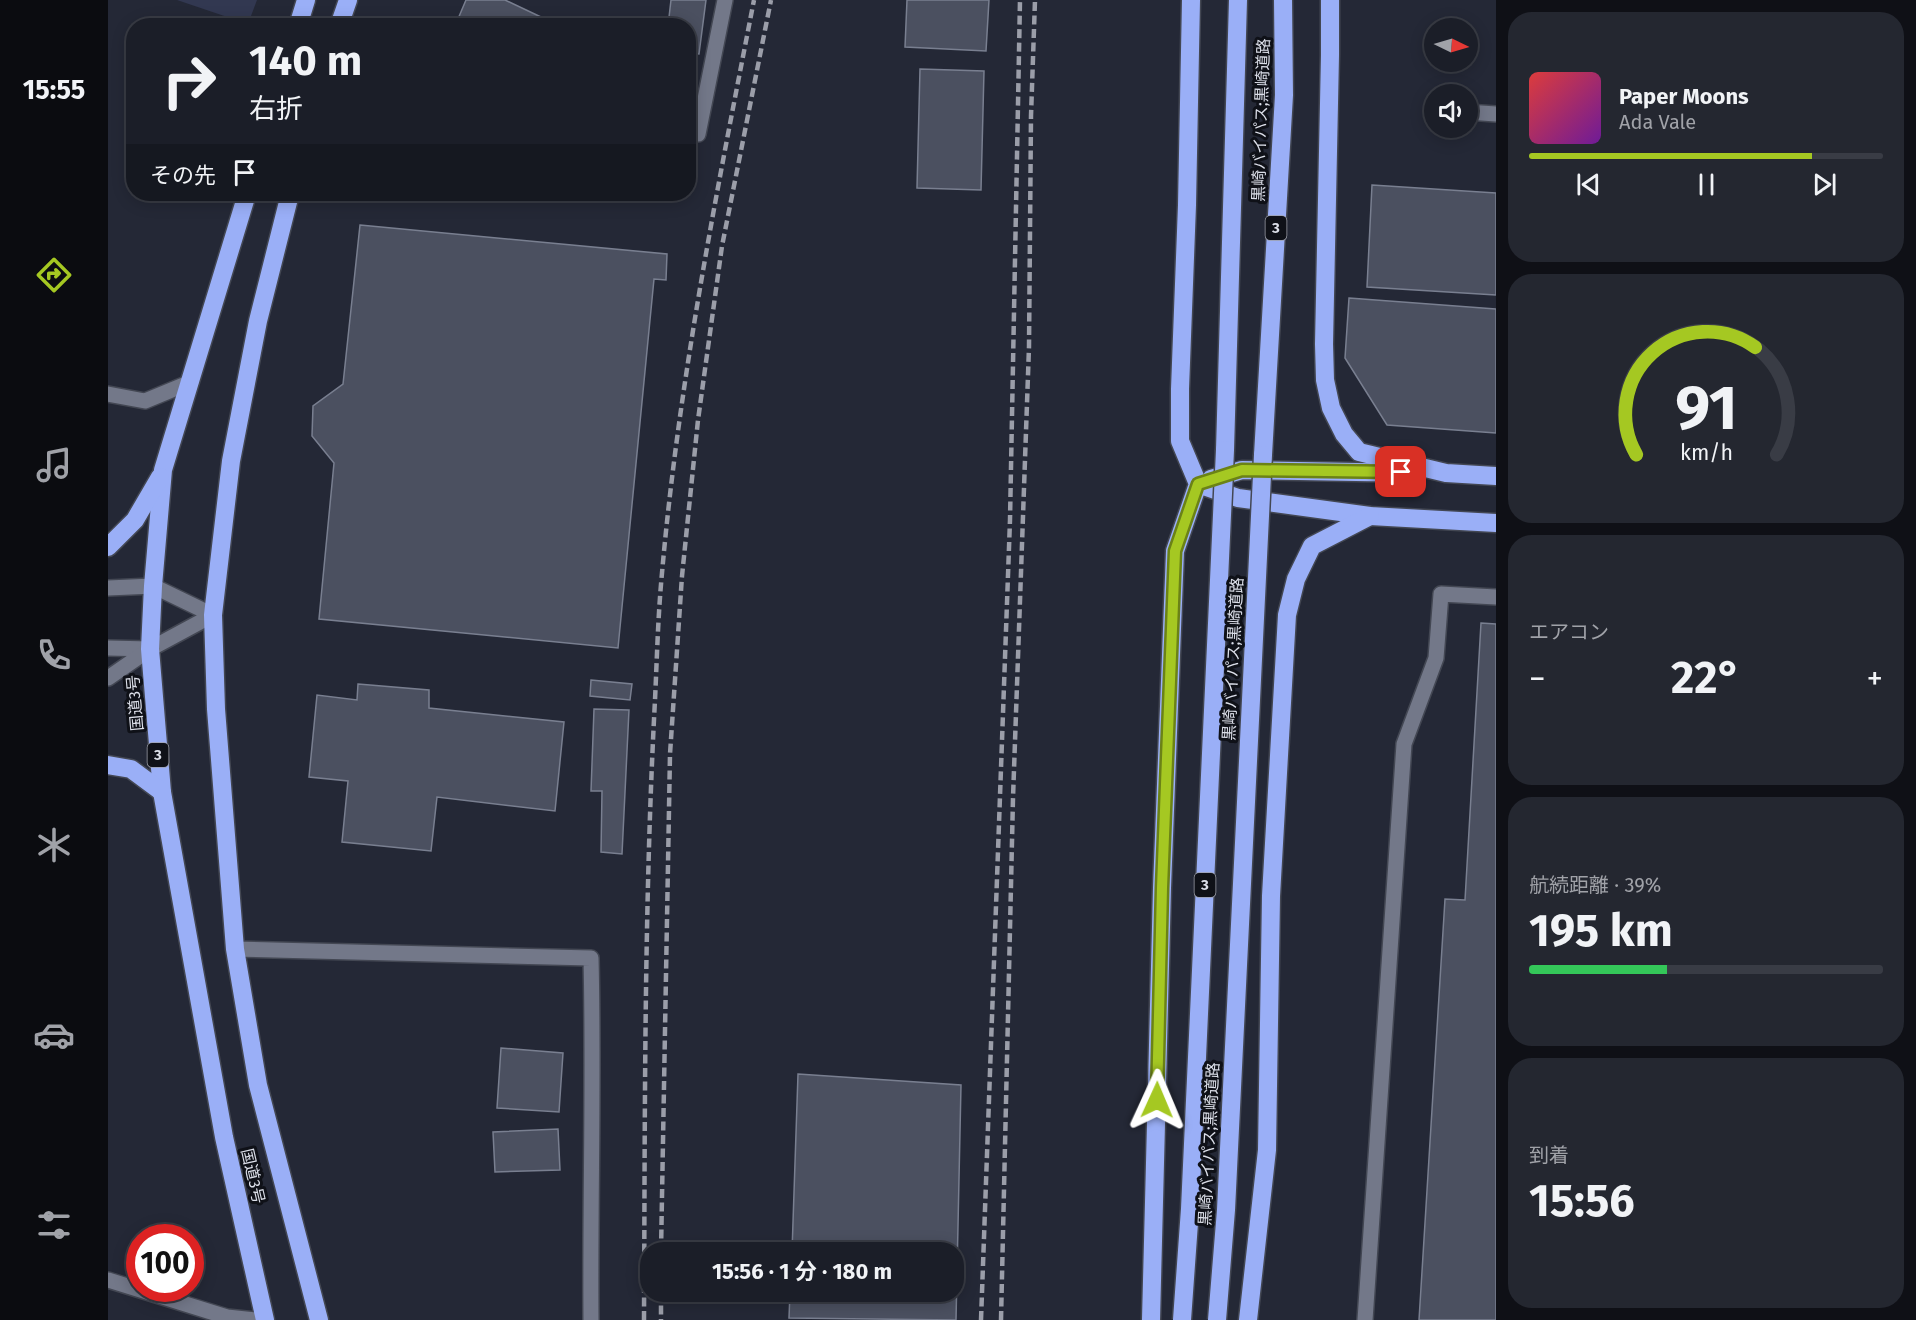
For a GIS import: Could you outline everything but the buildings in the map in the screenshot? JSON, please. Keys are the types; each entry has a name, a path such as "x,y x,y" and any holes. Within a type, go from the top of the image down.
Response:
{"highway":[{"path":"300,18 306,0"},
{"path":"342,18 348,0"},
{"path":"1151,1320 1162,888 1175,551 1198,484 1180,441 1191,0"},
{"name":"黒崎バイパス;黒崎道路","path":"1182,1320 1191,1185 1224,462 1238,0"},
{"name":"黒崎バイパス;黒崎道路","path":"1217,1320 1226,1210 1263,455 1284,94 1283,0"},
{"path":"1330,0 1324,345 1325,380 1330,408 1344,434 1359,452 1446,473"},
{"name":"国道3号","path":"245,201 163,470 150,649 162,792 224,1137 266,1320"},
{"name":"国道3号","path":"288,201 258,321 231,461 213,615 216,709 235,949 258,1085 319,1320"},
{"path":"108,547 135,520 163,470"},
{"path":"1198,484 1242,470 1446,473 1496,476"},
{"path":"1198,484 1238,498 1370,516 1496,523"},
{"path":"1248,1320 1267,1150 1271,896 1287,615 1296,579 1312,546 1370,516"},
{"path":"108,765 131,770 162,792"}],"street":[{"path":"696,134 698,134 725,0"},
{"path":"1478,113 1496,114"},
{"path":"108,394 145,401 191,382"},
{"path":"108,588 153,586 213,615"},
{"path":"1365,1320 1404,744 1436,658 1442,594 1496,597"},
{"path":"108,678 150,649 213,615"},
{"path":"108,648 150,649"},
{"path":"235,949 591,958 593,1053 591,1320"},
{"path":"108,1280 227,1317 256,1320"}],"shaded area":[{"path":"177,0 257,0 250,18 230,18"}],"railway":[{"path":"644,1320 647,932 651,777 661,589 678,429 700,285 754,0"},
{"path":"661,1242 670,754 682,576 698,420 722,246 771,0"},
{"path":"981,1320 1010,520 1020,0"},
{"path":"1001,1320 1013,798 1029,347 1031,116 1035,0"},
{"path":"661,1302 661,1320"}],"route":[{"path":"1157,1100 1162,888 1175,551 1198,484 1242,470 1401,472"}]}
